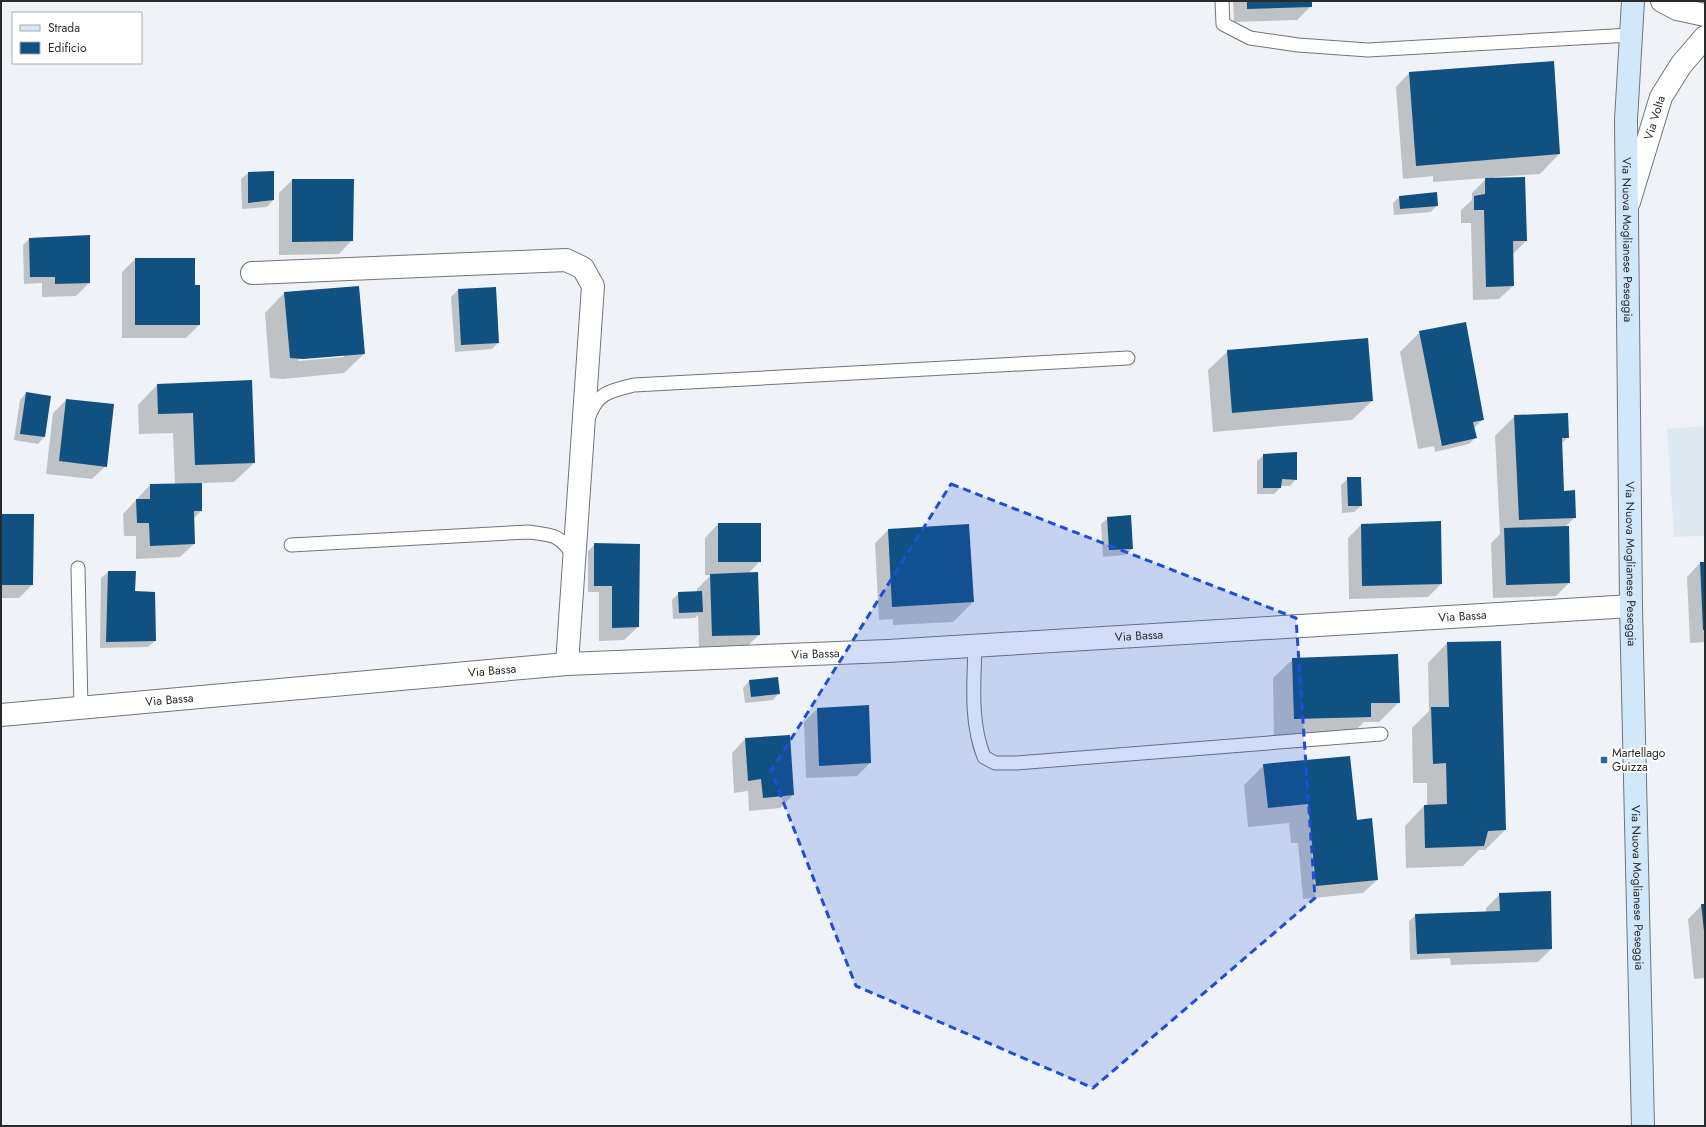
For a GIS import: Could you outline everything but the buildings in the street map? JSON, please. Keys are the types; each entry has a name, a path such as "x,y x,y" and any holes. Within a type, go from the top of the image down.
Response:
{"main road":[{"name":"Via Nuova Moglianese Peseggia","path":"1633,1 1626,120 1631,606 1644,1126"}],"street":[{"path":"1662,1 1677,9 1705,15"},
{"name":"Via Volta","path":"1627,209 1661,97 1681,65 1705,37"},
{"path":"252,273 566,260 583,268 593,286 567,664"},
{"name":"Via Bassa","path":"1,715 567,664 975,646 1631,606"}],"lane":[{"path":"1222,1 1223,24 1250,38 1298,45 1368,50 1631,35"},
{"path":"583,435 593,406 608,391 634,385 1128,358"},
{"path":"291,545 528,532 548,534 564,541 575,557"},
{"path":"78,568 81,708"},
{"path":"975,646 974,698 978,741 984,757 995,763 1016,764 1381,734"}],"highlighted area":[{"path":"951,484 1296,618 1315,898 1093,1088 856,986 771,771"}],"shaded area":[{"path":"1705,426 1705,536 1674,537 1667,429"}],"place":[{"name":"Martellago Guizza","path":"1604,760"}]}
